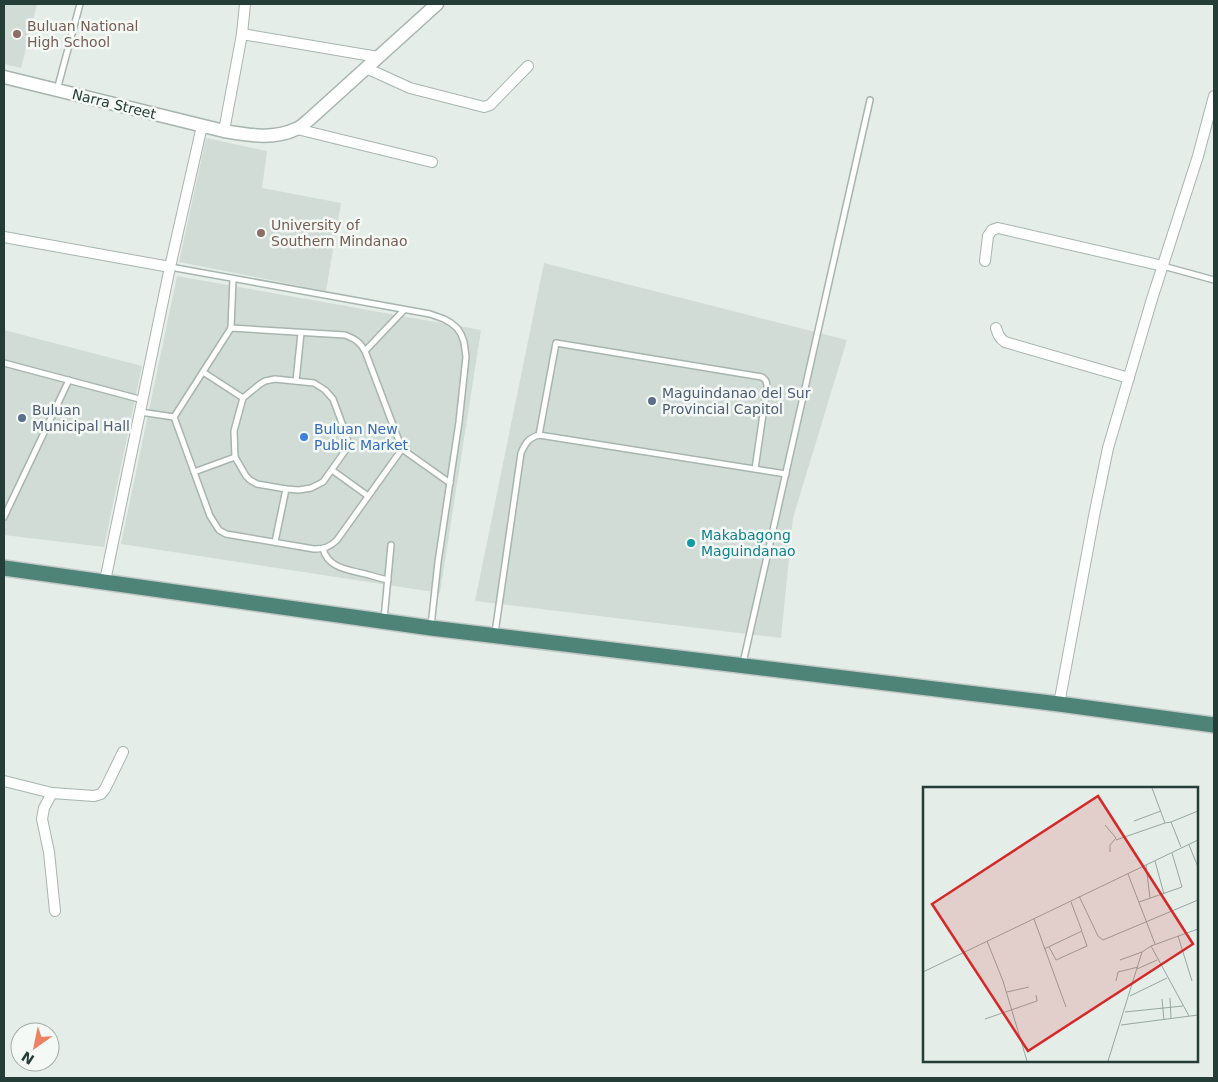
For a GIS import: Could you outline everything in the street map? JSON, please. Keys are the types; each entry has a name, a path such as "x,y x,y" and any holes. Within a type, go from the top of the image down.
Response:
{"highway":[{"path":"4,568 384,622 1059,704 1214,725"}],"street":[{"path":"224,131 242,34 245,4"},
{"path":"296,129 334,98 438,4"},
{"path":"242,34 378,57"},
{"path":"366,68 410,88 484,107 490,105 528,66"},
{"name":"Narra Street","path":"4,77 224,131 254,136 278,135 296,129"},
{"path":"1059,704 1106,458 1198,156 1214,96"},
{"path":"105,581 170,267 202,126"},
{"path":"296,129 432,162"},
{"path":"985,261 988,236 992,230 998,228 1163,266"},
{"path":"4,237 170,267"},
{"path":"996,328 998,336 1005,342 1129,378"},
{"path":"4,781 52,793 94,796 101,794 105,789 123,752"},
{"path":"52,793 44,808 42,819 49,852 55,911"}],"lane":[{"path":"56,90 80,4"},
{"path":"743,666 870,100"},
{"path":"1163,266 1214,280"},
{"path":"170,267 430,314 451,323 461,334 466,357 459,422 438,562 431,628"},
{"path":"174,417 231,328 233,278"},
{"path":"365,351 404,310"},
{"path":"231,328 345,335 354,338 365,351 402,449 450,482"},
{"path":"296,381 301,333"},
{"path":"539,435 556,343 766,379 767,387 755,469"},
{"path":"4,363 143,400"},
{"path":"203,372 243,398"},
{"path":"275,379 314,383 325,390 333,399 348,442 345,451 323,482 311,488 286,490 257,484 250,480 235,457 234,431 243,398 265,381 275,379"},
{"path":"4,517 69,380"},
{"path":"140,412 174,417"},
{"path":"174,417 210,516 220,530 226,534 314,549 323,549 337,540 402,449"},
{"path":"494,636 521,453 528,440 539,435 786,474"},
{"path":"194,472 235,457"},
{"path":"332,470 368,496"},
{"path":"275,542 286,490"},
{"path":"384,622 391,545"},
{"path":"323,549 328,559 340,568 388,580"}],"shaded area":[{"name":"Buluan National High School","path":"4,4 37,4 21,68 4,64"},
{"name":"University of Southern Mindanao","path":"206,138 267,151 262,188 341,203 326,291 179,262"},
{"path":"544,263 847,340 793,518 781,638 475,601"},
{"name":"Buluan New Public Market","path":"177,276 481,330 440,593 121,544"},
{"path":"4,330 142,366 104,547 4,535"}],"place":[{"name":"Buluan National High School","path":"17,34"},
{"name":"University of Southern Mindanao","path":"261,233"},
{"name":"Maguindanao del Sur Provincial Capitol","path":"652,401"},
{"name":"Buluan Municipal Hall","path":"22,418"},
{"name":"Buluan New Public Market","path":"304,437"},
{"name":"Makabagong Maguindanao","path":"691,543"}]}
